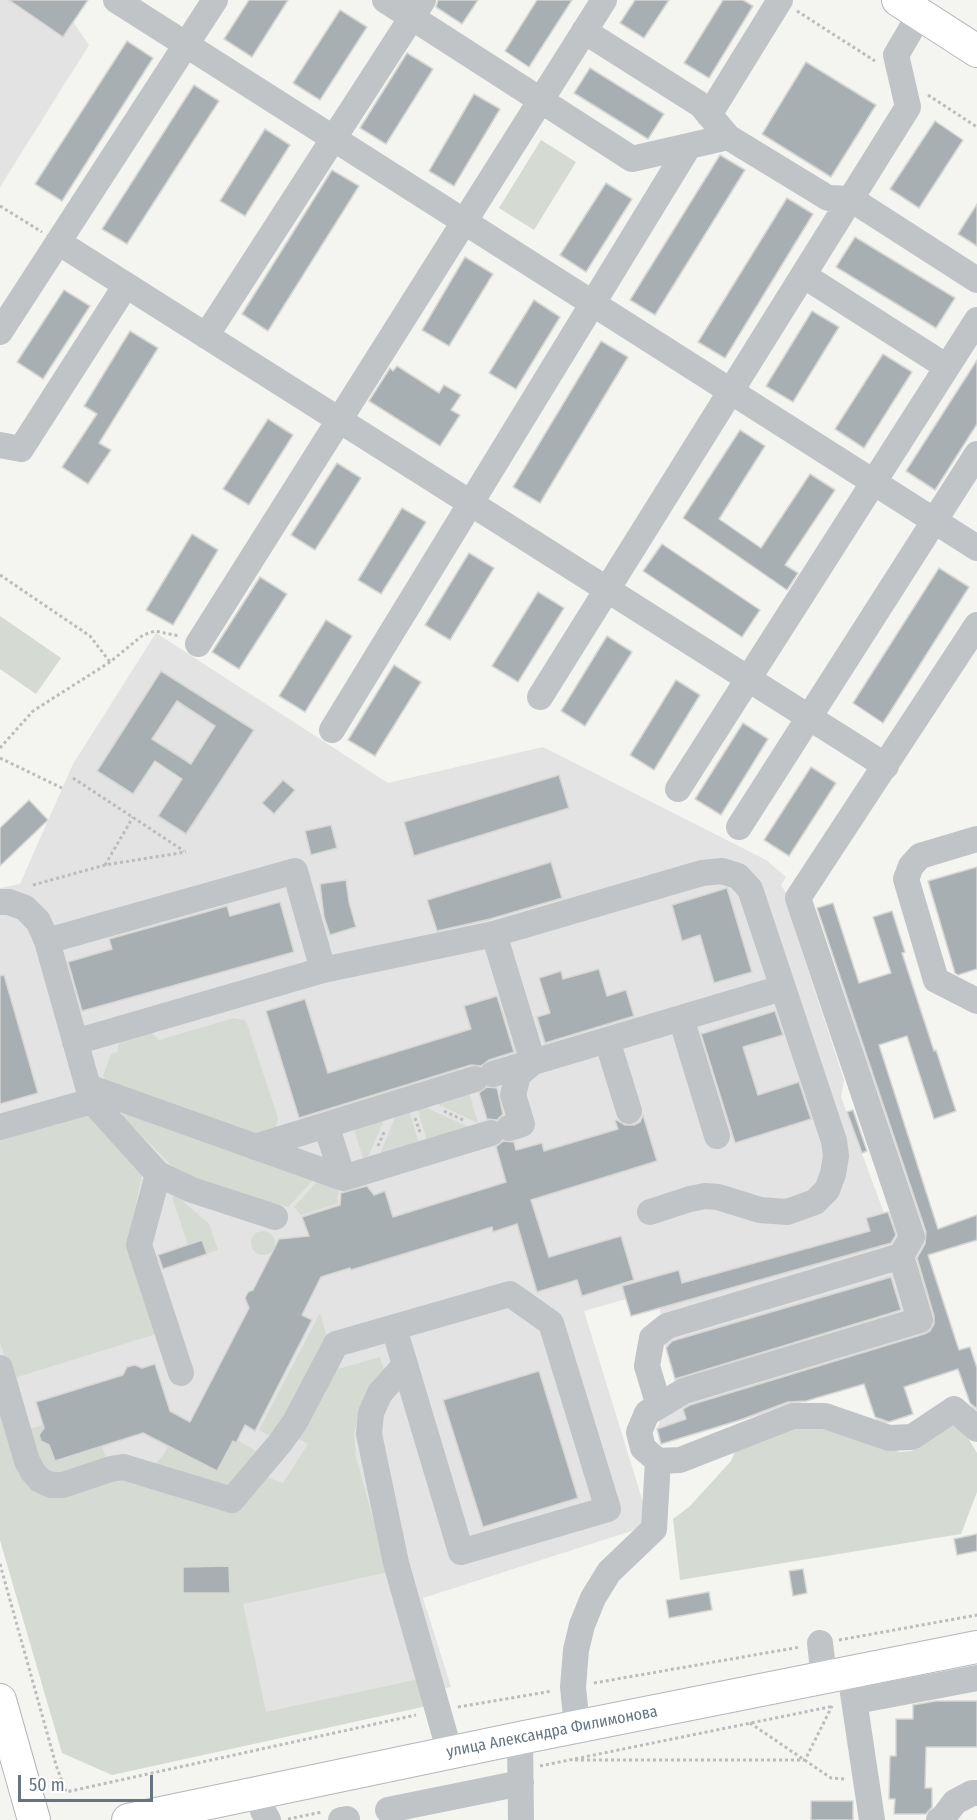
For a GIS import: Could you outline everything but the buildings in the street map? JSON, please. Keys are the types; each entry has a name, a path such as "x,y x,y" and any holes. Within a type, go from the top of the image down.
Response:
{"main road":[{"path":"909,7 977,51"},
{"name":"улица Александра Филимонова","path":"128,1820 261,1811 450,1753 577,1727 841,1690 977,1647"},
{"path":"0,1700 34,1820"}],"lane":[{"path":"116,0 977,548"},
{"path":"0,332 215,0"},
{"path":"385,0 417,9 540,100 632,159 728,137"},
{"path":"198,644 604,0"},
{"path":"709,115 780,0"},
{"path":"540,697 908,107 896,55 909,7"},
{"path":"206,336 417,9"},
{"path":"584,31 701,105 728,137 828,198 851,199 977,280"},
{"path":"332,730 689,146"},
{"path":"57,242 886,766"},
{"path":"803,275 947,367"},
{"path":"0,445 21,449 126,285"},
{"path":"678,789 977,320"},
{"path":"739,827 977,454"},
{"path":"659,1406 647,1366 652,1338 667,1326 901,1256 912,1237 798,898 977,625"},
{"path":"977,839 920,856 911,866 906,879 936,980 977,1001"},
{"path":"47,941 295,871 323,970"},
{"path":"75,1042 323,970 494,934 702,873 722,871 738,876 750,889 834,1141 836,1156 833,1174 827,1190 815,1202 787,1212 760,1210 718,1197 705,1196 650,1212"},
{"path":"0,902 9,902 25,908 38,921 47,941 90,1094 158,1174 192,1190 275,1217"},
{"path":"494,934 533,1062"},
{"path":"255,1147 782,988"},
{"path":"681,1018 717,1136"},
{"path":"607,1040 629,1111"},
{"path":"0,1127 90,1094 343,1178 522,1124 513,1095 518,1075 533,1062"},
{"path":"326,1125 343,1178"},
{"path":"158,1174 139,1245 182,1373"},
{"path":"901,1256 920,1320 684,1391 647,1413 639,1432 643,1448 658,1461 680,1460 793,1416 825,1416 890,1438 912,1437 954,1409 977,1429"},
{"path":"0,1368 27,1461 40,1480 51,1485 63,1485 123,1467 232,1500 295,1422 336,1344 510,1294 551,1323 608,1509 461,1552 394,1328"},
{"path":"405,1365 380,1393 371,1413 369,1434 395,1579 450,1753"},
{"path":"577,1727 573,1687 576,1650 582,1625 593,1598 609,1572 654,1529 658,1461"},
{"path":"820,1643 841,1690 872,1820"},
{"path":"841,1690 977,1678"},
{"path":"520,1738 521,1820"},
{"path":"388,1810 521,1776"},
{"path":"939,1820 955,1802 972,1793 977,1793"}],"path":[{"path":"0,206 57,242"},
{"path":"0,575 90,636 110,662"},
{"path":"0,748 33,711 110,662 143,635 155,631 198,644"},
{"path":"0,758 62,788"},
{"path":"33,885 105,865 186,852 73,778"},
{"path":"105,865 133,817"},
{"path":"407,1100 500,1130"},
{"path":"407,1100 426,1153"},
{"path":"368,1171 407,1100"},
{"path":"0,1564 66,1792 392,1719 977,1615"},
{"path":"521,1776 567,1760 750,1723 841,1690"},
{"path":"805,1760 841,1690"},
{"path":"750,1723 831,1778 848,1779"},
{"path":"567,1760 805,1760"}],"shaded area":[{"path":"0,0 9,0 63,37 73,22 89,45 0,187"},
{"path":"541,140 576,162 534,230 499,208"},
{"path":"0,616 61,658 36,694 0,669"},
{"path":"156,633 388,783 543,747 766,860 786,877 781,885 796,908 796,933 844,1080 841,1097 884,1213 912,1204 817,908 833,903 945,1250 928,1256 959,1350 970,1347 977,1368 977,1420 957,1369 905,1386 913,1414 878,1426 868,1394 878,1380 661,1444 657,1429 675,1378 664,1343 660,1309 631,1316 626,1299 584,1311 650,1525 423,1598 451,1687 110,1756 54,1725 0,1540 0,888 20,884 73,764"},
{"path":"234,1018 244,1020 247,1024 278,1118 275,1130 265,1136 108,1085 103,1076 111,1054 117,1052 119,1043 145,1030 159,1040"},
{"path":"468,1089 478,1123 429,1100"},
{"path":"416,1104 418,1104 480,1132 429,1147"},
{"path":"408,1107 421,1150 376,1164 398,1110"},
{"path":"124,1109 316,1177 288,1207 185,1179 122,1116"},
{"path":"86,1111 143,1170 127,1246 156,1334 11,1379 0,1342 0,1137"},
{"path":"387,1113 365,1164 352,1124"},
{"path":"320,1178 339,1191 337,1198 339,1203 301,1215 294,1207"},
{"path":"177,1196 209,1224 218,1250 207,1254 202,1241 188,1245 172,1197"},
{"path":"263,1231 271,1235 275,1243 271,1251 263,1255 255,1251 251,1243 255,1235"},
{"path":"320,1313 328,1340 280,1430 268,1435 259,1430"},
{"path":"380,1357 385,1374 360,1411 354,1434 356,1458 388,1572 243,1604 266,1712 419,1679 427,1706 112,1775 62,1753 0,1540 0,1400 21,1471 137,1480 237,1512 264,1476 283,1483 308,1444 295,1437 331,1371"},
{"path":"958,1421 977,1453 977,1492 961,1534 680,1580 673,1519 690,1506 731,1461 738,1444 785,1427 820,1425 876,1440 899,1452 912,1451"},
{"path":"43,1425 45,1431 39,1435 41,1441 102,1446 106,1458 65,1477 42,1470 26,1430"},
{"path":"237,1440 258,1452 227,1489 152,1466 163,1456 168,1446 217,1471 233,1441 236,1443"}]}
